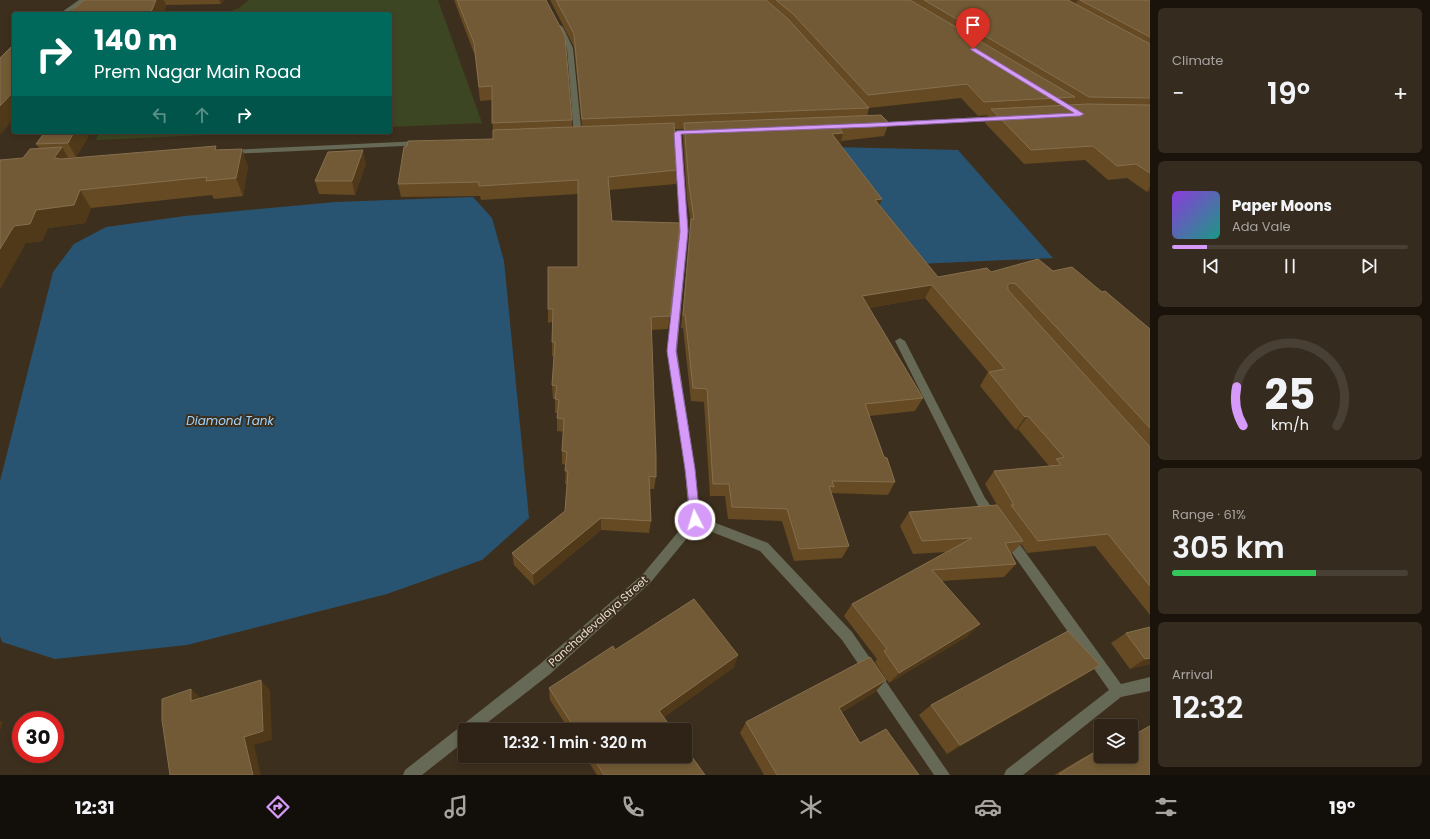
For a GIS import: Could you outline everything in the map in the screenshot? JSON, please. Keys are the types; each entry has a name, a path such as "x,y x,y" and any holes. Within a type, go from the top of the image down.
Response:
{"street":[{"path":"65,12 83,0"},
{"path":"77,12 90,3"},
{"path":"555,18 570,48 578,136"},
{"path":"869,123 1009,118"},
{"path":"654,134 701,132"},
{"path":"677,133 684,231 672,351 690,469 695,520 764,547 846,636 942,775"},
{"path":"224,152 429,142"},
{"path":"900,341 981,501 1118,691"},
{"name":"Panchadevalaya Street","path":"476,723 545,669 647,578 695,520"},
{"path":"1011,775 1118,691 1150,684"},
{"name":"Panchadevalaya Street","path":"410,775 458,737"}],"green space":[{"path":"249,0 438,0 482,123 392,127 392,12 228,12 239,8"},
{"path":"98,134 226,134 96,140"}],"water":[{"path":"834,147 958,150 1053,258 917,264"},
{"name":"Diamond Tank","path":"473,197 492,218 504,261 529,518 482,560 387,594 187,645 55,659 2,642 0,636 0,481 53,272 74,244 106,227 185,216 335,202"}],"building":[{"path":"84,0 156,0 151,12 70,12"},
{"path":"457,0 546,0 565,36 572,120 492,123 492,86 479,87 474,43"},
{"path":"556,0 766,0 788,19 869,108 582,119 574,34"},
{"path":"776,0 910,0 1075,97 984,102 967,84 868,95 794,15"},
{"path":"924,0 1068,0 1150,44 1150,98 1089,97"},
{"path":"1080,0 1150,0 1150,37"},
{"path":"12,46 12,93 0,106 0,58"},
{"path":"1088,104 1150,105 1150,173 1136,164 1117,166 1093,146 1031,150 991,109"},
{"path":"881,115 889,123 839,128 843,133 832,134 882,199 875,200 938,277 987,268 991,272 1038,259 1053,271 1072,267 1102,292 1105,291 1150,329 1150,428 1016,284 1011,283 1008,285 1008,290 1150,447 1150,586 1108,534 1038,541 1011,505 1014,505 994,471 1061,465 1056,459 1064,457 1028,416 1025,417 989,372 1005,369 932,285 862,296 923,398 865,404 884,457 887,458 895,482 832,481 834,487 829,486 849,546 799,549 787,509 732,507 729,484 713,484 707,389 693,388 685,315 683,315 691,219 694,219 689,186 684,123"},
{"path":"674,123 677,170 608,177 612,221 680,223 670,316 651,317 656,477 649,476 651,521 601,518 533,574 512,553 565,511 568,471 565,471 567,452 562,451 564,419 557,418 559,400 555,399 557,386 552,385 555,342 552,342 553,309 548,309 548,267 578,267 578,180 479,186 479,182 398,184 404,147 407,146 408,141 493,139 493,130"},
{"path":"44,134 73,134 68,143 36,144"},
{"path":"216,146 215,150 242,149 236,178 206,181 207,177 80,190 74,205 36,210 30,224 14,226 0,249 0,160 23,158 30,149 62,147 54,158 61,159"},
{"path":"363,150 352,181 315,181 328,152"},
{"path":"997,505 1023,541 1005,543 1016,564 932,570 980,624 899,673 884,651 887,649 852,604 972,538 922,541 909,512"},
{"path":"694,599 738,655 659,711 668,723 572,723 549,688 613,646 615,650"},
{"path":"1150,627 1150,658 1145,659 1126,633"},
{"path":"1068,631 1100,665 960,745 931,705"},
{"path":"870,657 886,680 839,708 860,743 886,729 919,775 777,775 746,722"},
{"path":"261,680 263,731 244,737 253,775 170,775 162,720 162,699 191,689 191,701"},
{"path":"1150,726 1150,775 1059,774 1094,752 1094,763 1138,763 1138,733"},
{"path":"692,757 705,775 604,775 596,763 692,763"}],"route":[{"path":"695,520 690,469 672,351 684,231 677,133 873,125 1080,114 973,49"}]}
